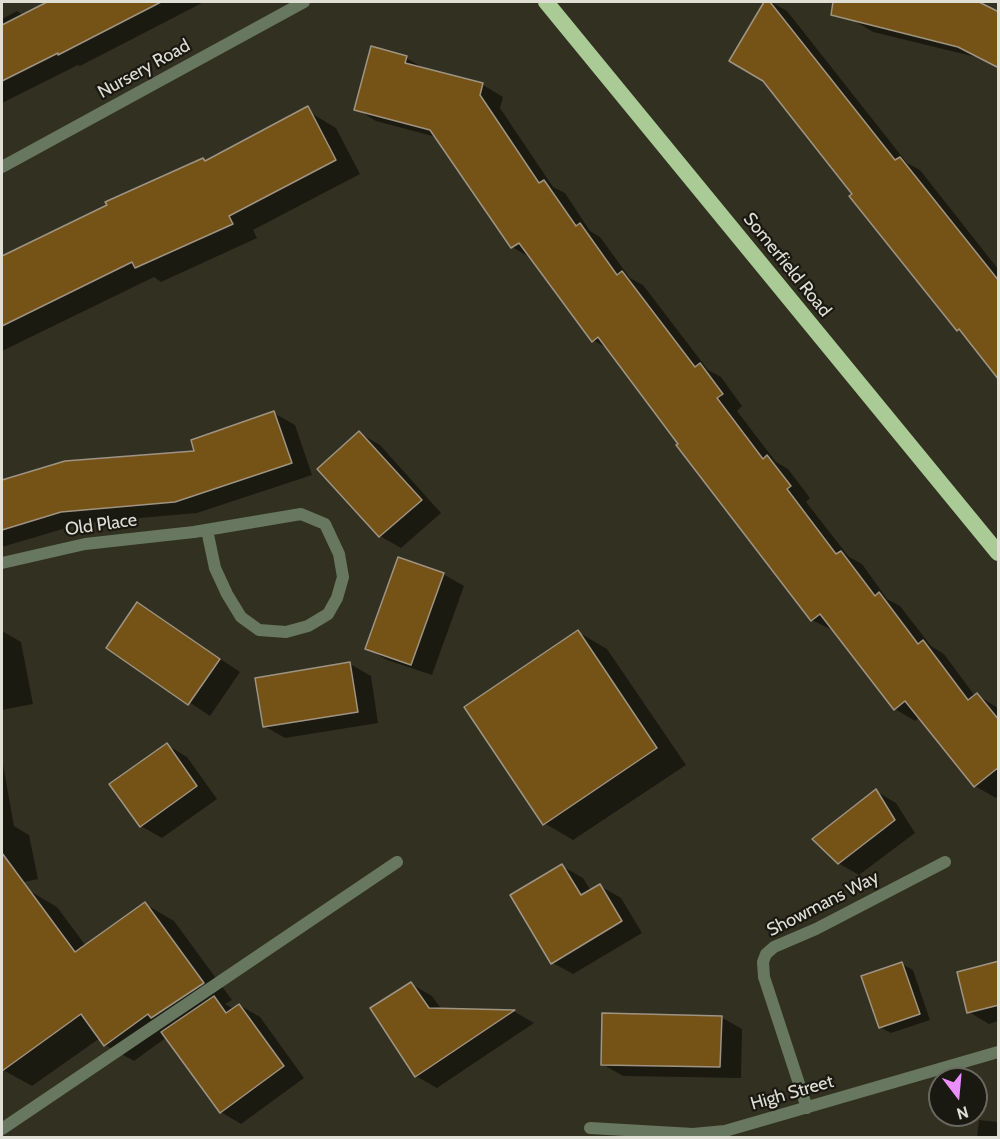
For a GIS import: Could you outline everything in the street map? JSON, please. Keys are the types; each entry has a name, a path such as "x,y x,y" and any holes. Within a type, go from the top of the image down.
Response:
{"highway":[{"name":"Somerfield Road","path":"546,2 999,553"}],"street":[{"name":"Nursery Road","path":"2,167 304,2"},
{"name":"Old Place","path":"2,563 85,544 207,530 301,514 325,524 339,554 343,577 337,598 327,614 308,626 286,632 260,630 241,617 227,594 215,568 207,530"},
{"path":"2,1129 398,861"},
{"name":"Showmans Way","path":"807,1108 764,977 763,962 766,954 774,947 816,929 945,862"},
{"name":"High Street","path":"590,1128 693,1134 725,1131 999,1052"}],"building":[{"path":"47,2 161,2 2,81 2,25"},
{"path":"764,2 770,2 895,160 900,157 999,281 999,380 849,196 852,194 763,81 729,61"},
{"path":"833,2 979,2 999,12 999,68 958,47 831,15"},
{"path":"371,46 407,56 405,63 483,83 480,95 539,183 544,180 576,226 580,223 617,275 622,271 695,367 700,363 723,394 717,398 763,459 767,455 791,486 787,489 836,554 841,551 875,596 879,592 918,644 923,640 968,700 977,693 999,720 999,767 974,787 905,701 894,710 820,614 811,621 676,445 678,444 598,337 592,342 519,243 511,248 430,130 354,110"},
{"path":"308,106 336,160 229,216 233,224 135,268 132,262 2,326 2,256 107,205 105,202 203,158 205,161"},
{"path":"274,411 292,463 175,502 61,512 2,530 2,480 65,461 194,451 191,440"},
{"path":"359,431 422,500 379,537 317,469"},
{"path":"398,557 444,573 411,665 365,649"},
{"path":"137,602 220,659 188,705 106,648"},
{"path":"578,630 657,748 543,825 464,707"},
{"path":"350,662 358,712 263,727 255,678"},
{"path":"167,743 197,786 140,827 109,784"},
{"path":"876,789 895,820 838,864 812,839"},
{"path":"2,853 75,952 145,902 204,983 151,1018 148,1014 104,1046 81,1014 2,1071"},
{"path":"562,864 581,895 600,884 622,921 551,964 510,895"},
{"path":"999,961 999,1005 967,1013 957,972"},
{"path":"902,962 920,1014 879,1028 861,976"},
{"path":"411,982 429,1008 515,1010 415,1077 370,1008"},
{"path":"214,996 226,1013 239,1004 284,1066 220,1113 161,1032"},
{"path":"602,1013 722,1016 720,1067 601,1065"}]}
